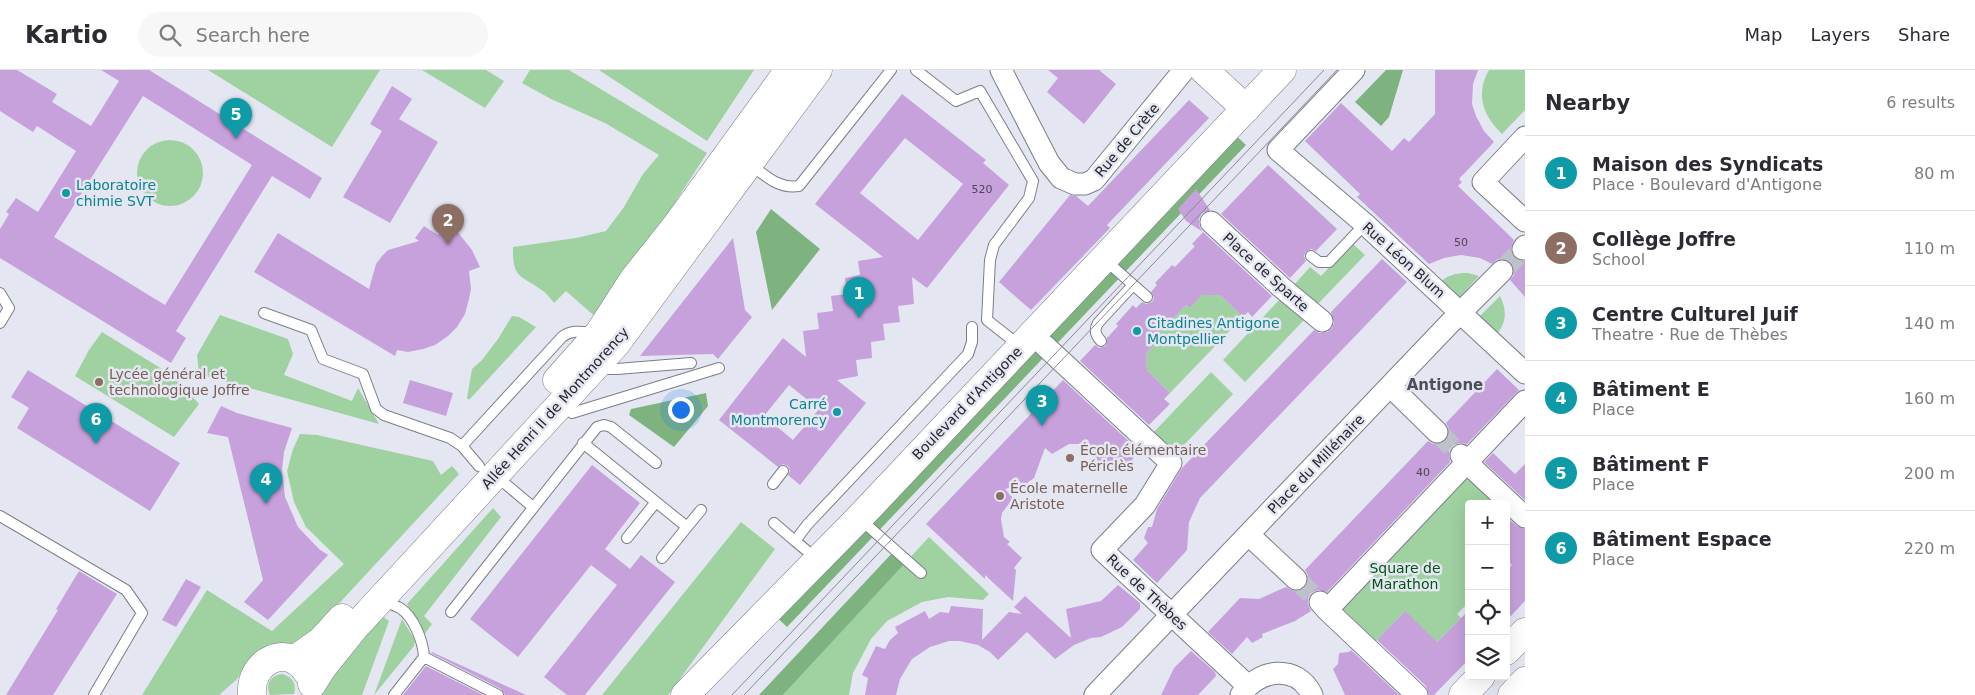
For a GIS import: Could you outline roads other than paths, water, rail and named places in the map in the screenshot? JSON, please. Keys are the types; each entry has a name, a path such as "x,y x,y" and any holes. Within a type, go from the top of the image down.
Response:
{"street":[{"name":"Allée Henri II de Montmorency","path":"294,660 321,641 479,463 599,333 633,280 676,226 789,70"},
{"name":"Allée Henri II de Montmorency","path":"311,689 322,668 355,627 381,600 479,463 560,404 616,344 818,70"},
{"name":"Rue de Crète","path":"1001,70 1049,163 1062,178 1075,184 1086,184 1094,180 1184,70"},
{"path":"1204,70 1246,109"},
{"name":"Boulevard d'Antigone","path":"685,695 859,518 1033,346 1104,259 1282,70"},
{"name":"Rue Léon Blum","path":"1354,70 1278,150 1365,224 1525,373"},
{"path":"1525,137 1483,182 1525,220"},
{"name":"Place de Sparte","path":"1211,222 1281,287 1322,321"},
{"name":"Place du Millénaire","path":"1095,695 1502,271"},
{"name":"Rue de Thèbes","path":"1033,346 1172,463 1144,505 1102,550 1249,692 1265,675 1285,674 1304,683 1312,695"},
{"path":"1390,386 1437,432"},
{"path":"1417,695 1324,606 1464,459 1525,401"},
{"path":"1464,459 1525,517"},
{"path":"1249,535 1296,579"},
{"path":"232,695 253,686 262,665 274,658 294,660 306,670 311,689"},
{"path":"698,695 712,668"},
{"path":"1463,695 1477,680"},
{"path":"1512,695 1525,681"}],"lane":[{"path":"749,163 779,185 788,187 799,186 891,70"},
{"path":"916,70 956,102 980,91 1033,181 1029,198 994,245 990,260 988,320 1006,333 1033,346"},
{"path":"1311,256 1319,262 1330,262 1365,224"},
{"path":"1104,259 1147,297"},
{"path":"1101,342 1095,334 1098,323 1133,285"},
{"path":"0,293 9,308 0,323"},
{"path":"264,313 311,330 323,359 363,374 376,409 384,416 450,438 533,506"},
{"path":"795,540 968,354 972,342 972,328"},
{"path":"600,362 609,369 690,363"},
{"path":"560,404 572,413 720,368"},
{"path":"451,612 597,427 604,425 611,427 656,463"},
{"path":"583,444 686,527"},
{"path":"773,484 783,471"},
{"path":"627,538 656,502"},
{"path":"662,558 701,510"},
{"path":"0,516 126,590 142,613 94,695"},
{"path":"859,518 921,573"},
{"path":"774,523 818,560"},
{"path":"381,600 405,612 417,631 424,648 424,657 394,695"},
{"path":"424,657 498,695"}],"tunnel":[{"path":"1502,271 1523,249"},
{"path":"1437,432 1461,455"},
{"path":"1296,579 1320,602"}],"tram line":[{"path":"732,695 1324,70"},
{"path":"744,695 1337,70"}],"place":[{"name":"Bâtiment F","path":"236,139"},
{"name":"Laboratoire chimie SVT","path":"66,193"},
{"name":"Collège Joffre","path":"448,245"},
{"name":"Maison des Syndicats","path":"859,318"},
{"name":"Citadines Antigone Montpellier","path":"1137,331"},
{"name":"Lycée général et technologique Joffre","path":"99,382"},
{"name":"Carré Montmorency","path":"837,412"},
{"name":"Centre Culturel Juif","path":"1042,426"},
{"name":"Bâtiment Espace","path":"96,444"},
{"name":"École élémentaire Périclès","path":"1070,458"},
{"name":"École maternelle Aristote","path":"1000,496"},
{"name":"Bâtiment E","path":"266,504"}],"district":[{"name":"Antigone","path":"1445,385"}],"park label":[{"name":"Square de Marathon","path":"1405,576"}]}
